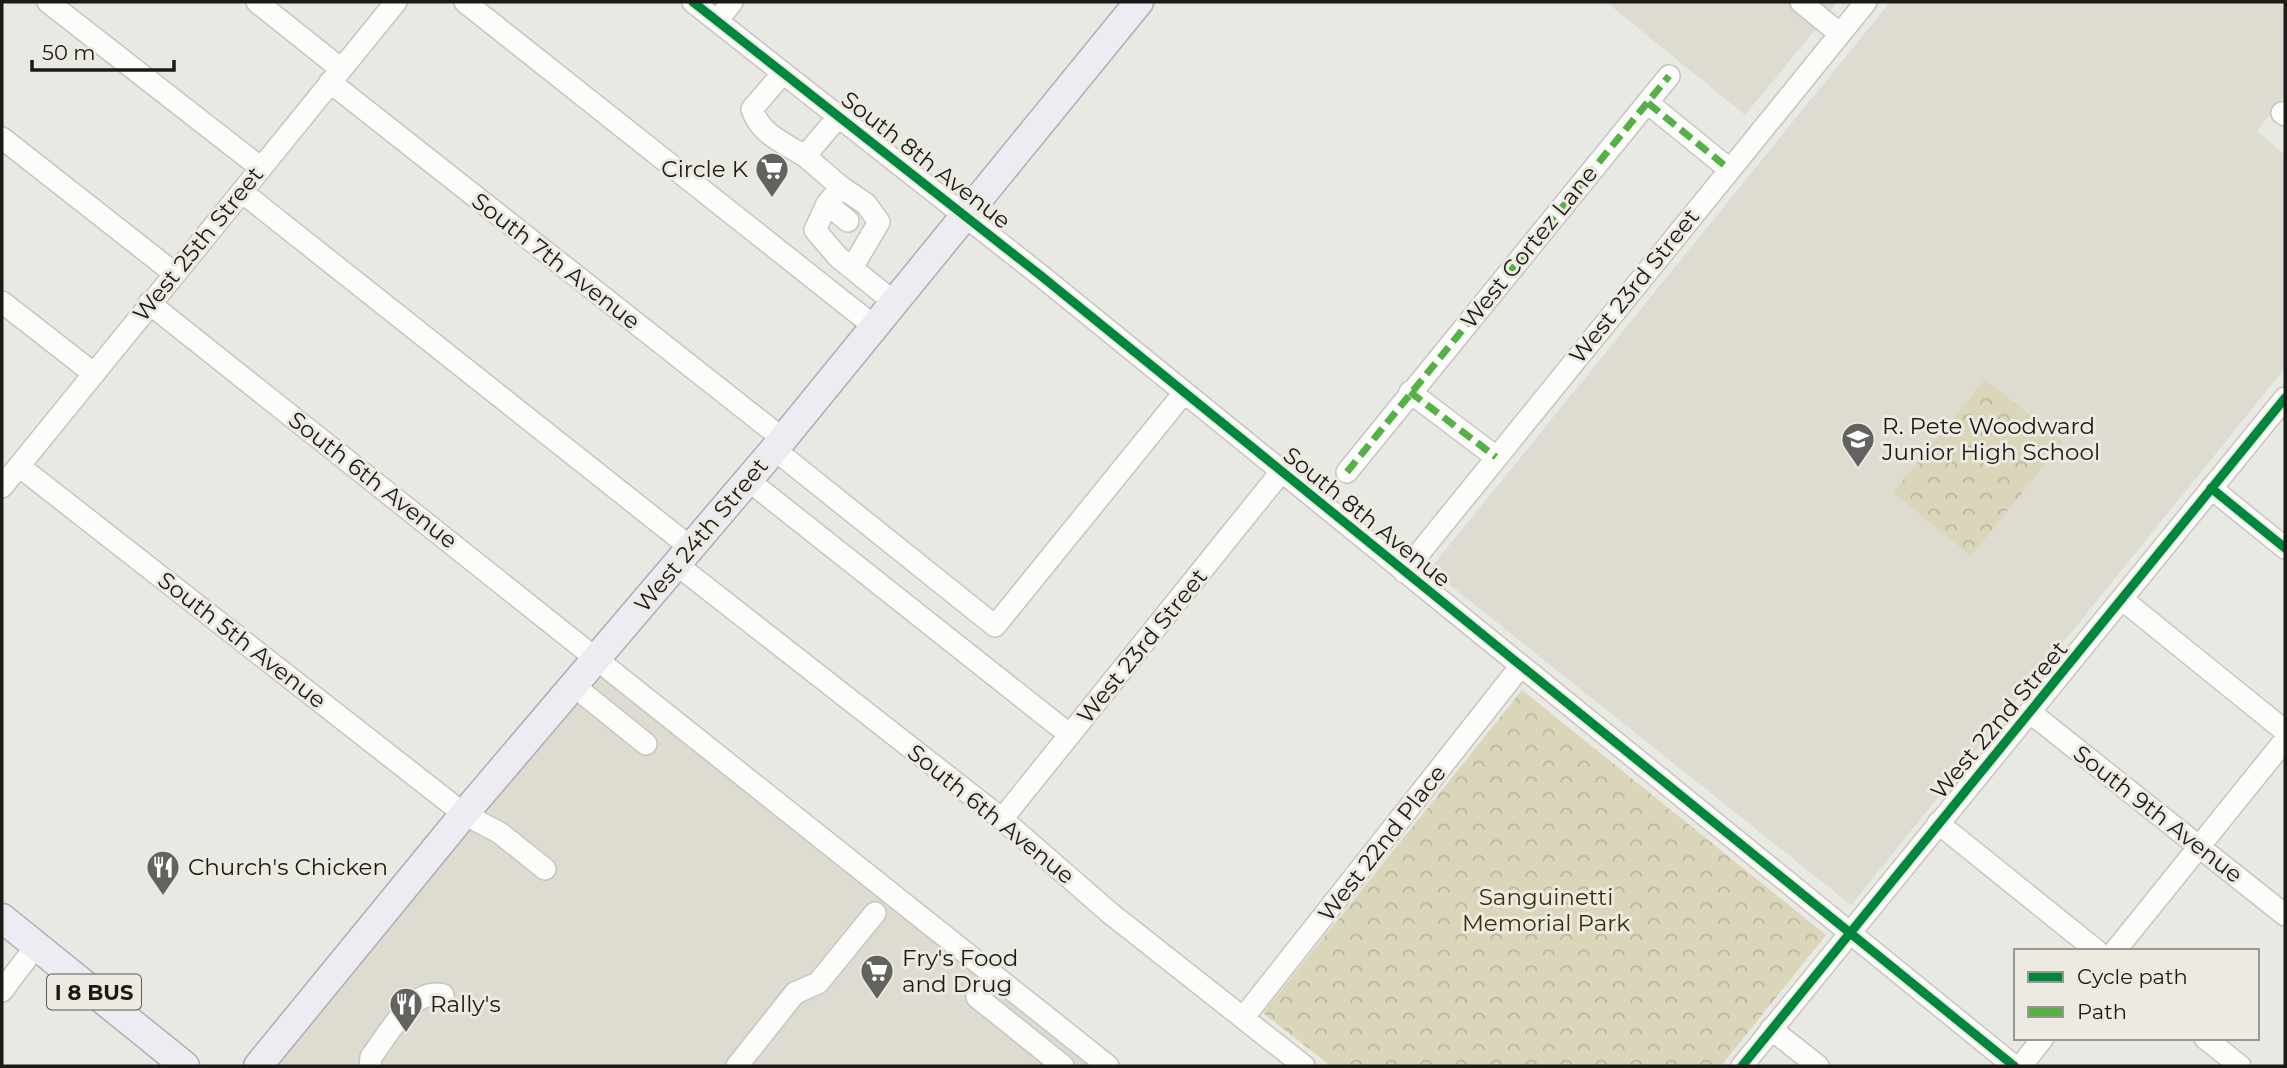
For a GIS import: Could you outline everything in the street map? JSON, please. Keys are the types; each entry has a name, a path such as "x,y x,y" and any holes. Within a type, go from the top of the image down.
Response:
{"main road":[{"name":"West 24th Street","path":"258,1066 464,814 895,303 1139,2"},
{"name":"I 8 BUS","path":"2,918 185,1066"}],"street":[{"path":"48,2 261,168"},
{"name":"South 7th Avenue","path":"257,2 336,76 995,626 1183,394"},
{"name":"West 25th Street","path":"2,487 396,2"},
{"path":"465,2 875,327"},
{"name":"South 8th Avenue","path":"692,2 967,216 2014,1066"},
{"path":"717,21 732,2"},
{"path":"1801,2 1840,34"},
{"name":"West 23rd Street","path":"1404,572 1866,2"},
{"path":"783,73 752,109 756,122 770,135 805,156 877,215 879,222 860,231"},
{"name":"West Cortez Lane","path":"1347,472 1669,76"},
{"path":"1648,103 1729,169"},
{"path":"805,156 839,116"},
{"path":"2,138 174,273"},
{"path":"841,187 827,204 815,230 852,268 895,303"},
{"name":"South 6th Avenue","path":"242,192 1003,819 1110,913 1304,1066"},
{"path":"827,204 860,231"},
{"path":"852,268 860,231"},
{"path":"2,302 93,373"},
{"name":"South 6th Avenue","path":"149,303 1108,1066"},
{"path":"1410,392 1496,457"},
{"name":"West 22nd Street","path":"1742,1066 2285,398"},
{"name":"South 5th Avenue","path":"19,466 464,814 500,833 545,869"},
{"name":"West 23rd Street","path":"1003,819 1281,472"},
{"path":"748,480 1070,735"},
{"path":"2211,488 2285,548"},
{"path":"2123,600 2285,730"},
{"name":"West 22nd Place","path":"1243,1018 1520,667"},
{"path":"573,685 646,744"},
{"name":"South 9th Avenue","path":"2031,713 2285,915"},
{"path":"2117,949 2285,740"},
{"path":"1938,823 2095,949"},
{"path":"737,1066 795,993 818,984 875,914"},
{"path":"2,990 36,946"},
{"path":"370,1066 371,1057 418,998 432,992 443,995"},
{"path":"977,996 1063,1066"},
{"path":"1771,1029 1818,1066"},
{"path":"2021,1066 2041,1040"},
{"path":"2207,1040 2239,1066"}],"shaded area":[{"path":"1606,2 1838,2 1745,115"},
{"name":"R. Pete Woodward Junior High School","path":"1890,2 2285,2 2285,96 2257,131 2285,155 2285,368 1851,905 1430,569"},
{"path":"597,657 1108,1066 259,1066"}],"green space":[{"path":"1985,379 2063,442 1971,556 1893,493"},
{"name":"Sanguinetti Memorial Park","path":"1522,690 1826,935 1721,1066 1331,1066 1263,1013"}],"marked path":[{"path":"1347,472 1669,76"},
{"path":"1648,103 1729,169"},
{"path":"1410,392 1496,457"}],"cycle path":[{"path":"693,2 1040,275 2014,1066"},
{"path":"1742,1066 2285,398"},
{"path":"2211,488 2285,548"}],"place":[{"name":"Circle K","path":"772,199"},
{"name":"R. Pete Woodward Junior High School","path":"1858,469"},
{"name":"Church's Chicken","path":"163,897"},
{"name":"Fry's Food and Drug","path":"877,1001"},
{"name":"Rally's","path":"406,1034"}]}
